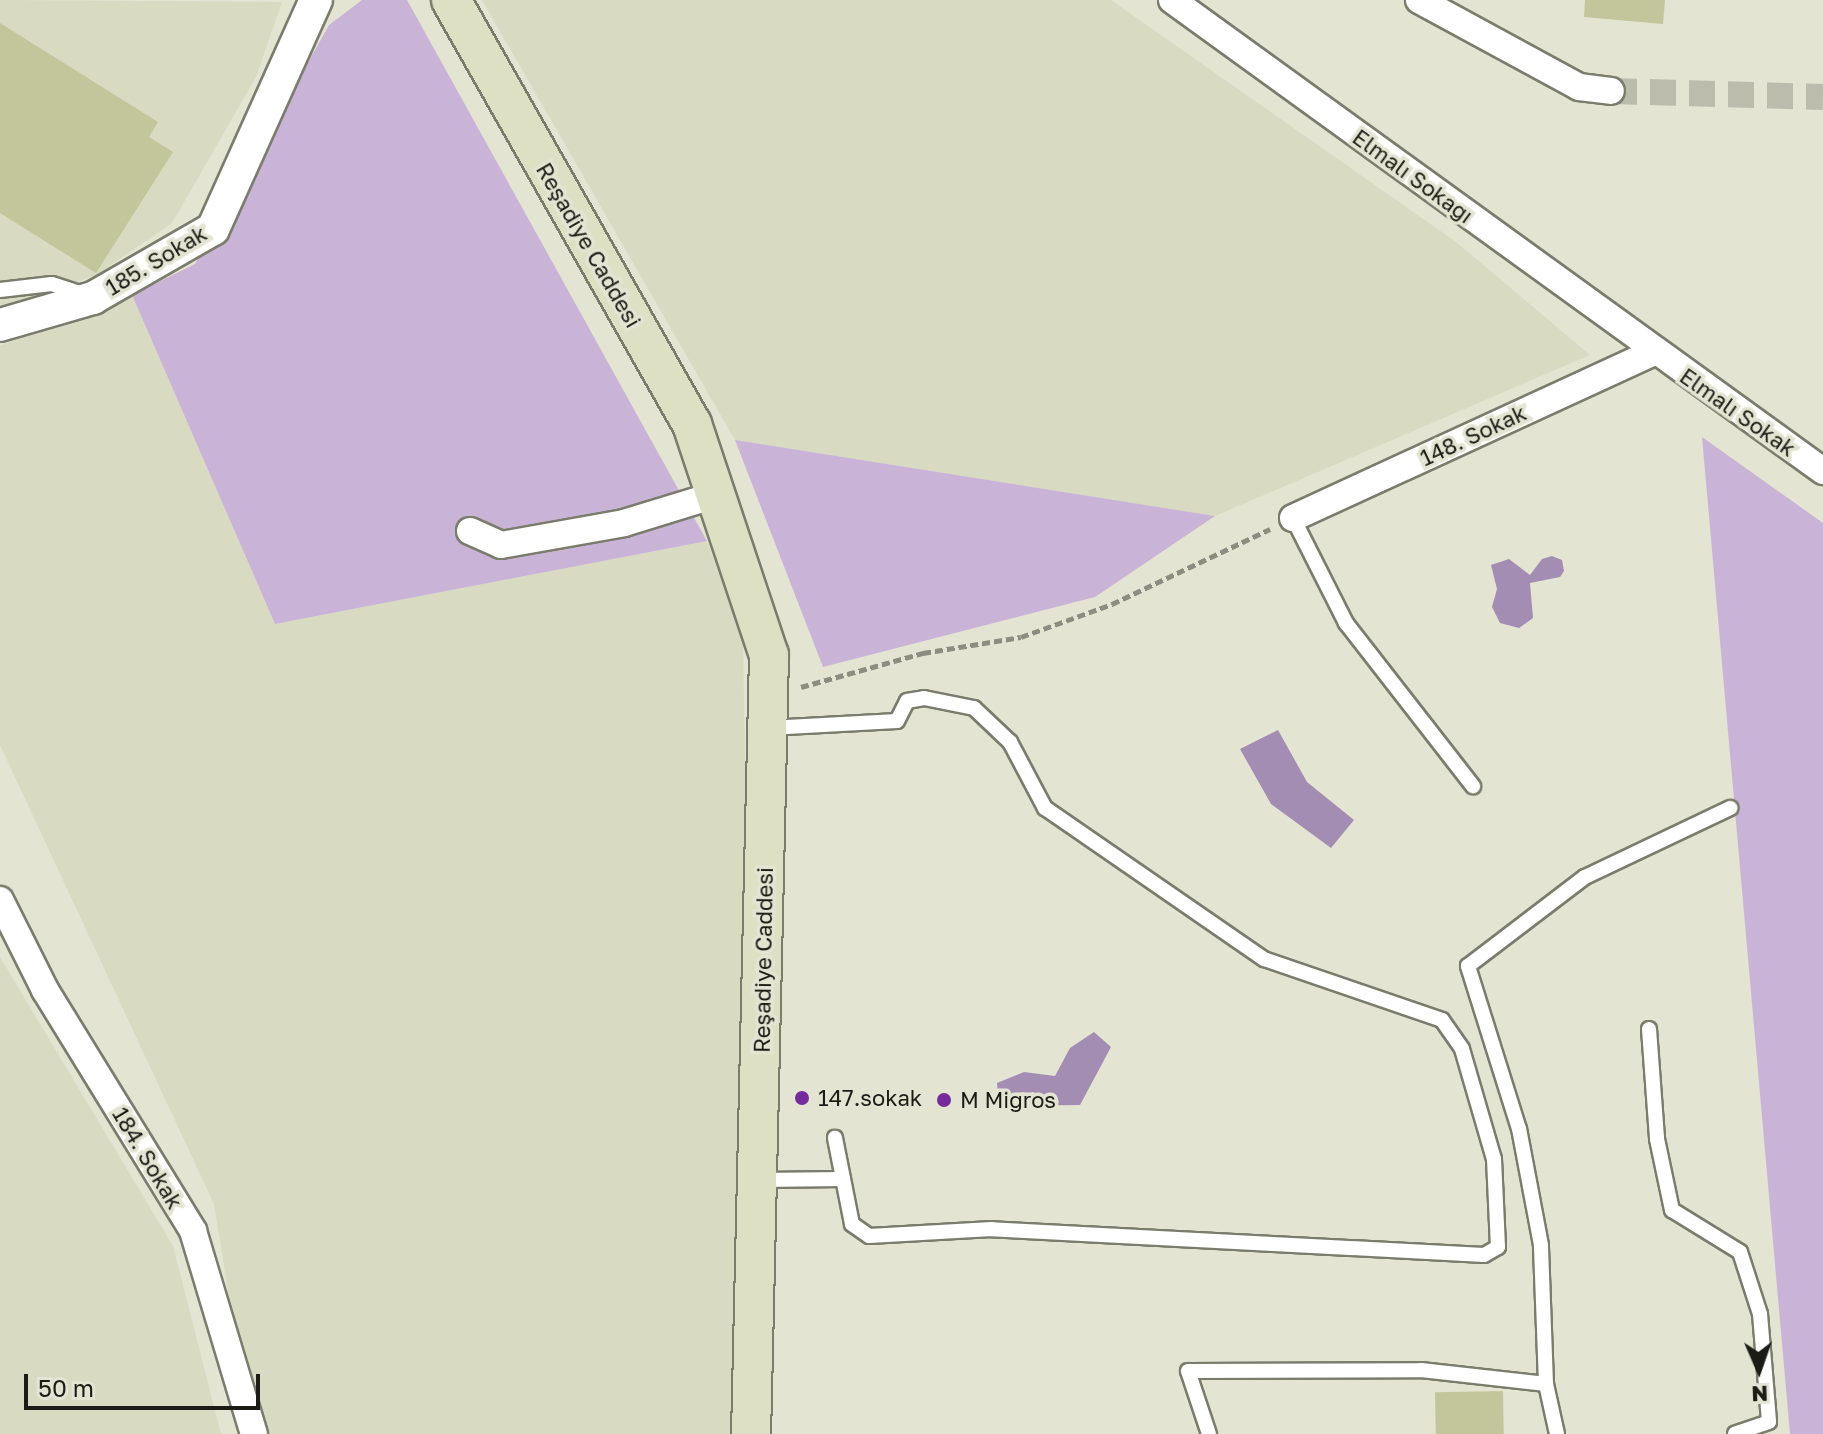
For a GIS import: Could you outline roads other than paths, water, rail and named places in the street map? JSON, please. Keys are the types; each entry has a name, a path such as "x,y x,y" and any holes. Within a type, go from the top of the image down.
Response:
{"main road":[{"name":"Reşadiye Caddesi","path":"451,0 692,424 769,655 751,1434"}],"street":[{"name":"185. Sokak","path":"0,325 93,298 213,229 316,0"},
{"name":"Elmalı Sokağı","path":"1172,0 1654,352"},
{"path":"1419,0 1579,87 1611,91"},
{"name":"Elmalı Sokak","path":"1654,352 1823,471"},
{"name":"148. Sokak","path":"1293,518 1654,352"},
{"path":"470,531 501,545 624,523 715,495"},
{"name":"184. Sokak","path":"0,900 45,990 193,1231 254,1434"}],"lane":[{"path":"0,290 52,284 93,298"},
{"path":"1293,518 1346,623 1473,786"},
{"path":"768,728 897,721 907,701 924,698 974,708 1010,742 1032,791 1053,815 1264,959 1442,1020 1462,1049 1494,1159 1499,1240 1493,1252 1484,1255 992,1229 869,1236 852,1224 835,1138"},
{"path":"1557,1434 1546,1384 1541,1245 1519,1129 1468,966 1585,877 1730,808"},
{"path":"1649,1029 1657,1139 1672,1210 1740,1252 1760,1314 1769,1422 1735,1434"},
{"path":"758,1180 843,1179"},
{"path":"1209,1434 1188,1371 1421,1370 1546,1384"}],"tunnel":[{"path":"1611,91 1823,97"}],"place":[{"name":"147.sokak","path":"802,1098"},
{"name":"M Migros","path":"944,1100"}]}
